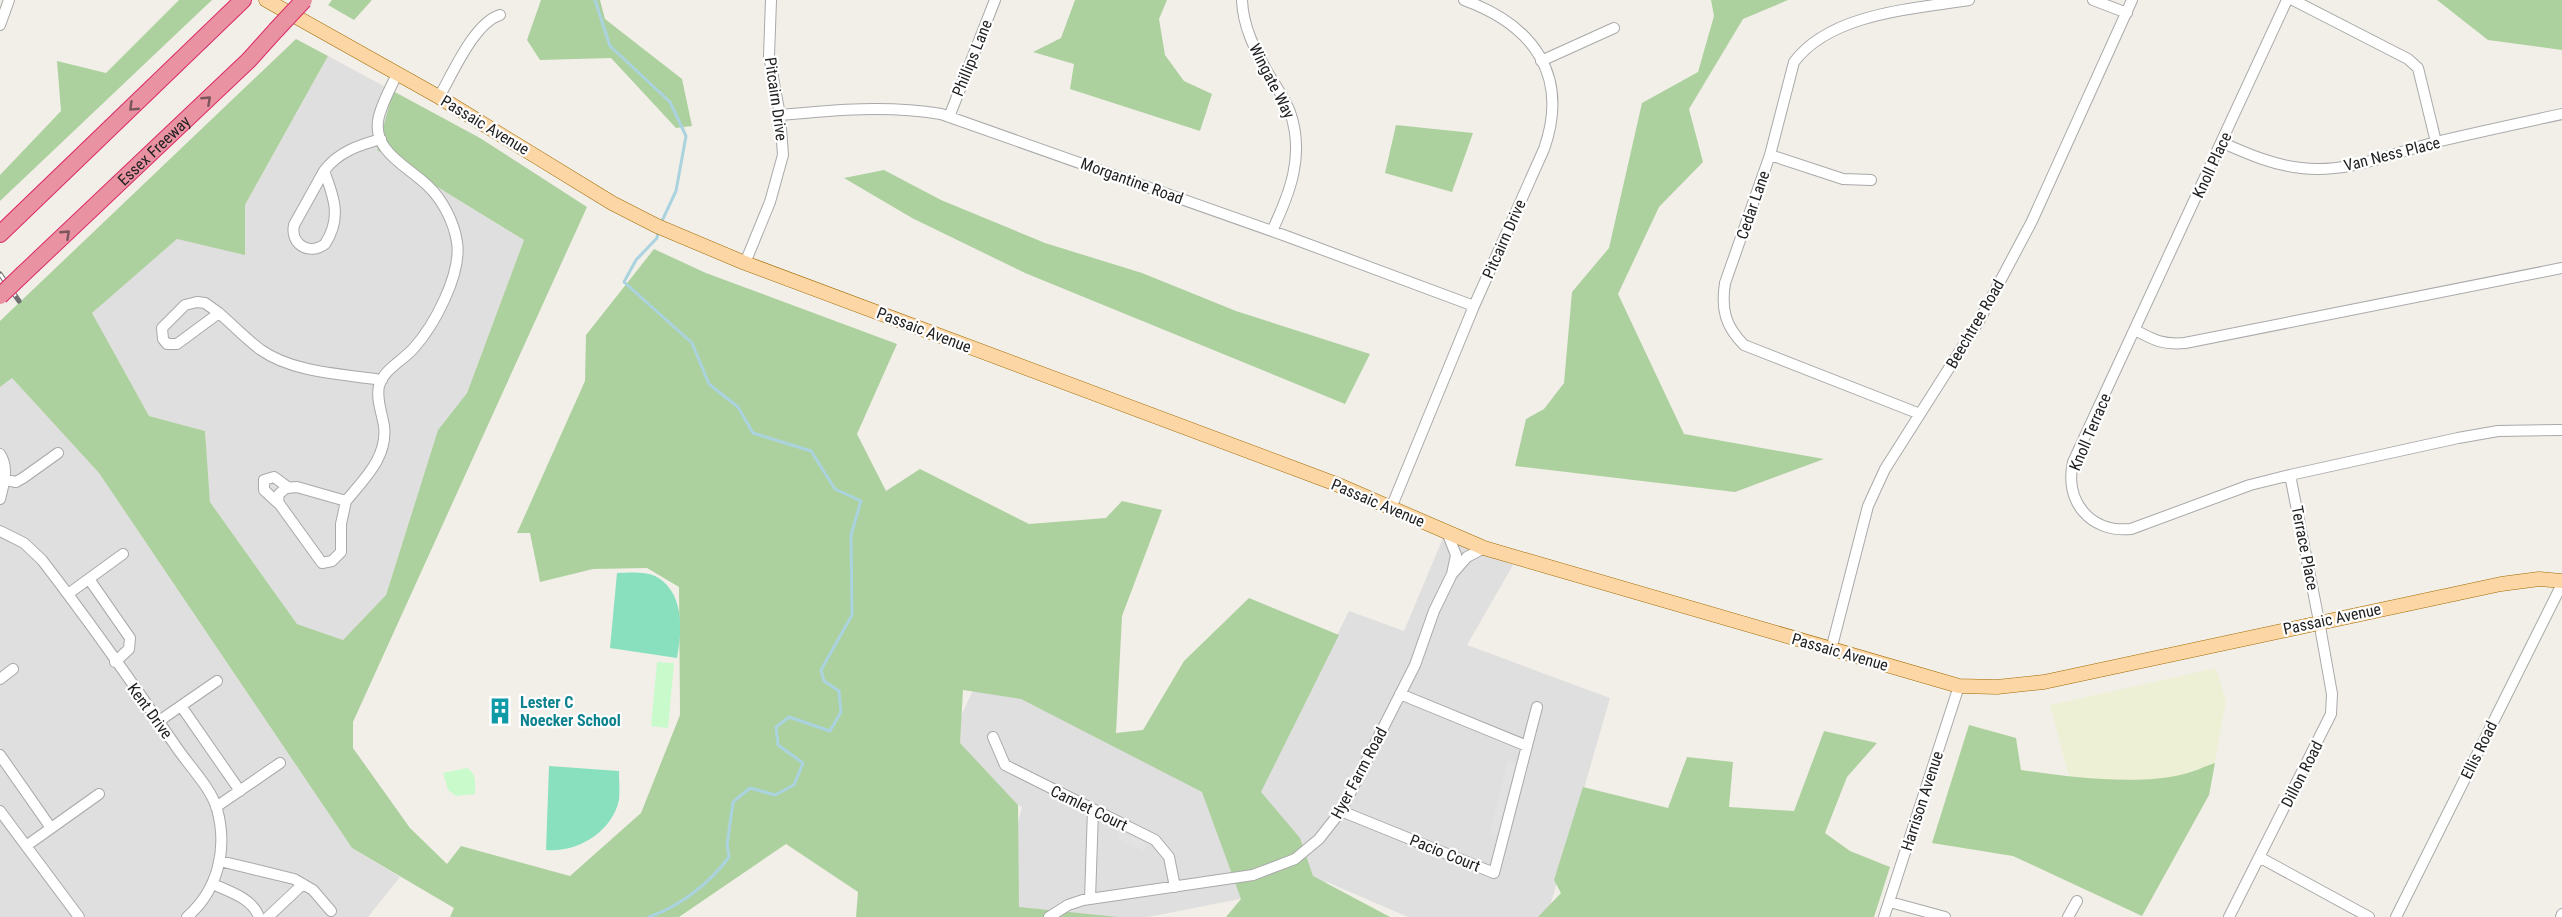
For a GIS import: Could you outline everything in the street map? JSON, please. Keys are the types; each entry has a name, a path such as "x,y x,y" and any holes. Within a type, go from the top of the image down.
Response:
{"highway":[{"name":"Essex Freeway","path":"0,296 249,60 304,0"},
{"path":"0,234 239,4"}],"main road":[{"name":"Passaic Avenue","path":"266,0 440,98 612,204 661,228 745,263 1317,477 1484,548 1959,686 1997,687 2044,682 2319,621 2522,580 2562,582"}],"street":[{"path":"0,25 9,0"},
{"name":"Pitcairn Drive","path":"745,263 779,177 783,155 780,115 769,56 771,0"},
{"name":"Phillips Lane","path":"949,117 995,0"},
{"name":"Wingate Way","path":"1242,0 1251,41 1290,110 1296,135 1296,161 1291,187 1272,231"},
{"name":"Pitcairn Drive","path":"1391,508 1474,306 1548,137 1552,103 1549,81 1529,41 1495,12 1464,0"},
{"name":"Cedar Lane","path":"1920,414 1744,345 1733,334 1725,320 1725,283 1770,155 1794,62 1801,52 1839,26 1885,14 1969,0"},
{"path":"2093,0 2127,13"},
{"name":"Beechtree Road","path":"1831,650 1868,506 1885,469 1979,321 2032,221 2132,0"},
{"name":"Knoll Place","path":"2135,330 2288,0"},
{"path":"2292,0 2408,59 2418,69 2436,142"},
{"path":"440,98 479,29 489,18 500,15"},
{"path":"1541,61 1614,28"},
{"path":"288,488 274,477 264,480 264,490 278,503 322,563 332,561 341,552 346,501 379,461 384,428 378,397 382,380 425,336 437,314 457,261 457,242 451,221 437,196 393,158 381,139 378,128 379,116 397,74"},
{"name":"Morgantine Road","path":"780,115 846,108 882,108 915,110 949,117 1272,231 1474,306"},
{"name":"Van Ness Place","path":"2223,143 2262,160 2302,168 2322,169 2344,167 2436,142 2562,114"},
{"path":"324,171 335,201 336,212 325,244 315,249 307,249 296,241 292,230 324,171 340,155 358,145 381,139"},
{"path":"1770,155 1843,179 1871,180"},
{"path":"2135,330 2157,342 2168,345 2184,343 2562,268"},
{"path":"219,313 177,344 167,344 163,339 162,328 185,305 205,303 219,313 260,350 279,361 382,380"},
{"name":"Knoll Terrace","path":"2135,330 2073,462 2070,483 2072,494 2083,512 2100,525 2120,530 2131,529 2250,485 2290,475 2498,431 2562,430"},
{"path":"2,479 16,482 58,453"},
{"path":"0,454 4,463 0,499"},
{"name":"Terrace Place","path":"2290,475 2319,621"},
{"path":"278,503 279,494 288,488 297,487 346,501"},
{"name":"Kent Drive","path":"0,531 19,539 33,550 68,594 216,807 220,825 220,861 213,884 187,917"},
{"name":"Hyer Farm Road","path":"1049,917 1068,905 1090,899 1253,875 1283,865 1304,853 1319,839 1341,811 1400,694 1452,573 1456,555 1447,532"},
{"name":"Hyer Farm Road","path":"1452,573 1467,557 1484,548"},
{"path":"68,594 123,554"},
{"path":"89,579 130,638 129,649 115,662"},
{"name":"Ellis Road","path":"2396,917 2562,582"},
{"name":"Dillon Road","path":"2229,917 2331,714 2332,694 2319,621"},
{"path":"0,678 13,669"},
{"path":"159,722 216,681"},
{"name":"Harrison Avenue","path":"1884,917 1959,686"},
{"path":"1400,694 1527,746"},
{"path":"181,706 240,791"},
{"name":"Pacio Court","path":"1341,811 1494,873 1537,707"},
{"name":"Camlet Court","path":"993,737 1005,765 1155,840 1172,866 1175,887"},
{"path":"0,755 51,828"},
{"path":"216,807 280,763"},
{"path":"26,846 99,794"},
{"path":"1090,899 1093,810"},
{"path":"0,811 72,911 79,917"},
{"path":"2259,857 2369,917"},
{"path":"220,861 294,879 312,890 331,911"},
{"path":"213,884 251,904 259,917"},
{"path":"268,917 303,884"},
{"path":"2068,917 2077,901"},
{"path":"1890,902 1946,917"}],"shaded area":[{"path":"328,56 393,91 377,150 524,240 467,393 438,430 386,595 343,640 297,624 210,502 205,431 149,416 91,313 177,239 245,254 245,205"},
{"path":"12,378 99,473 352,848 400,877 368,917 0,917 0,387"},
{"path":"1443,538 1513,565 1467,645 1610,698 1547,917 1408,917 1327,882 1148,917 993,917 1022,807 940,762 979,677 1248,815 1349,611 1404,631"},
{"path":"1508,761 1516,763 1496,837 1489,835"},
{"path":"1120,831 1147,844 1144,851 1117,838"}],"green space":[{"path":"179,0 212,0 0,201 0,175 61,111 57,61 106,73"},
{"path":"332,0 372,0 354,20 328,5"},
{"path":"541,0 600,0 605,19 682,79 692,126 676,128 611,58 540,60 527,40"},
{"path":"1075,0 1167,0 1159,19 1165,55 1184,81 1212,94 1200,131 1070,89 1074,64 1033,52 1061,38"},
{"path":"1711,0 1788,0 1743,19 1689,109 1703,162 1659,207 1618,294 1684,434 1824,459 1735,492 1515,466 1526,419 1544,409 1564,383 1572,292 1609,248 1642,103 1698,72 1714,16"},
{"path":"2437,0 2562,0 2562,50 2488,40"},
{"path":"296,39 328,56 245,205 245,255 177,239 92,313 149,416 205,431 210,502 297,624 343,640 386,595 438,430 467,393 524,240 377,150 393,91 480,138 587,207 353,722 353,748 410,828 447,864 461,846 570,876 641,813 680,715 679,587 647,568 593,569 540,582 530,533 517,533 585,381 586,335 654,249 706,273 897,344 857,434 886,491 920,469 1029,524 1106,518 1122,501 1162,510 1122,616 1116,733 1143,730 1184,661 1249,598 1339,635 1261,792 1300,838 1313,876 1390,917 1226,917 1241,899 1202,792 1021,699 963,690 960,743 1018,805 1019,907 1118,917 856,917 858,892 786,844 679,917 450,917 454,908 352,848 99,473 12,378 0,387 0,321"},
{"path":"1396,125 1473,133 1452,192 1385,173"},
{"path":"884,170 941,200 1045,243 1142,273 1236,311 1370,354 1345,404 1025,273 912,218 844,178"},
{"path":"617,573 651,574 665,583 672,592 679,612 680,624 677,658 610,648"},
{"path":"657,662 674,663 668,728 651,726"},
{"path":"2216,668 2226,701 2209,795 2142,916 2013,856 1932,843 1969,725 2016,738 2021,770 2069,777 2050,705"},
{"path":"1969,725 2016,738 2021,770 2081,778 2124,780 2165,778 2192,772 2215,763 2209,795 2142,916 2013,856 1932,843"},
{"path":"1824,731 1877,743 1847,777 1825,833 1850,851 1890,867 1874,917 1538,917 1561,893 1554,880 1583,787 1668,808 1687,757 1733,762 1729,807 1794,811"},
{"path":"549,766 619,771 619,800 609,822 592,838 570,848 546,850"},
{"path":"467,768 474,776 475,794 456,796 448,790 443,773"}],"waterway":[{"path":"595,0 610,46 670,102 686,136 676,191 661,223"},
{"path":"649,917 672,907 693,893 729,857 727,845 733,802 750,788 775,795 794,785 803,763 778,745 776,727 789,717 830,731 841,712 839,691 824,681 821,670 852,615 851,535 861,501 835,489 811,451 753,433 738,407 709,384 692,343 624,282 636,260 657,238 658,232"}],"railway":[{"path":"0,274 19,301"}],"place":[{"name":"Lester C Noecker School","path":"500,711"}]}
